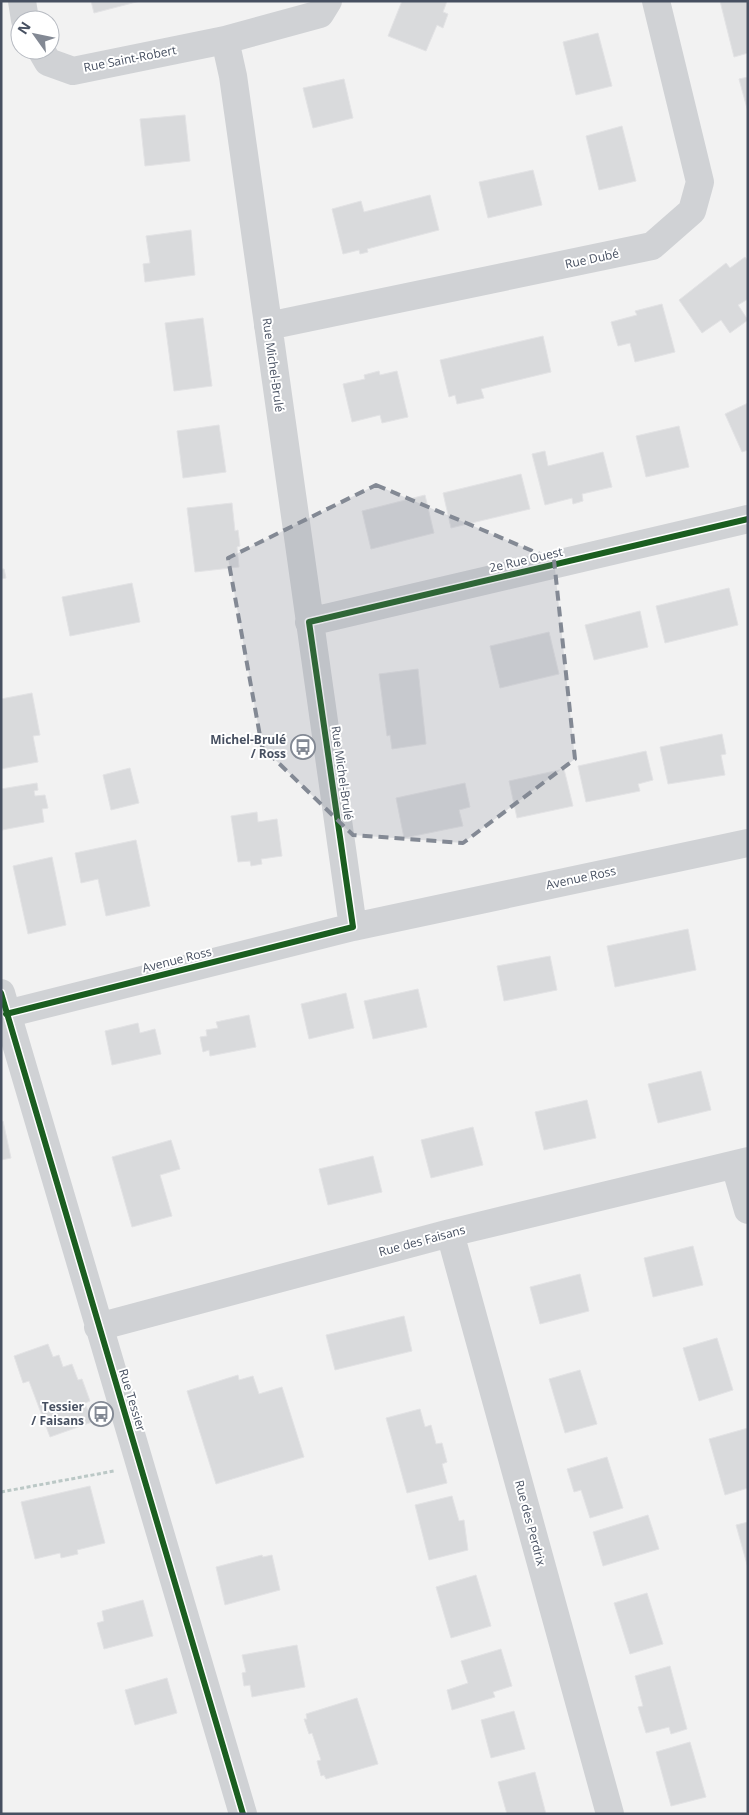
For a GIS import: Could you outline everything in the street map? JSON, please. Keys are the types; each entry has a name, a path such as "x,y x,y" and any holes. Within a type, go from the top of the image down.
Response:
{"street":[{"name":"Rue Saint-Robert","path":"47,60 73,71 225,40 320,14 328,1"},
{"name":"Rue Dubé","path":"268,326 652,246 692,211 700,182 656,1"},
{"name":"Rue Michel-Brulé","path":"225,40 233,76 353,928"},
{"name":"2e Rue Ouest","path":"309,622 748,519"},
{"name":"Avenue Ross","path":"4,1004 748,842"},
{"name":"Rue Tessier","path":"4,1004 243,1814"},
{"name":"Rue des Faisans","path":"98,1327 450,1233 741,1163"},
{"path":"741,1163 748,1210"},
{"name":"Rue des Perdrix","path":"450,1233 610,1814"}],"path":[{"path":"1,1492 140,1466"}],"highlighted area":[{"path":"376,485 554,560 575,759 463,843 353,835 262,747 228,558"}],"building":[{"path":"91,1 140,1 94,13"},
{"path":"402,1 447,1 443,12 448,14 443,28 437,25 426,51 388,36"},
{"path":"720,1 748,1 748,53 734,57"},
{"path":"598,33 612,86 576,95 563,42"},
{"path":"748,77 748,112 739,79"},
{"path":"344,79 353,118 313,128 303,88"},
{"path":"185,115 190,161 145,166 140,119"},
{"path":"622,126 636,181 599,190 586,136"},
{"path":"533,170 542,205 488,218 479,182"},
{"path":"430,195 439,230 367,249 368,252 360,254 359,250 343,254 332,209 361,201 364,212"},
{"path":"191,230 195,275 145,282 143,264 150,263 146,236"},
{"path":"745,257 748,261 748,299 738,305 748,320 730,333 721,320 702,333 679,300 726,263 730,268"},
{"path":"662,304 675,352 635,362 630,343 618,346 611,322 637,315 635,311"},
{"path":"203,318 212,386 174,391 165,323"},
{"path":"543,336 551,372 481,389 484,398 457,404 455,395 449,397 440,360"},
{"path":"379,371 380,375 397,371 408,417 382,423 380,415 352,422 343,384 365,379 364,375"},
{"path":"748,403 748,450 742,452 725,414"},
{"path":"219,425 226,472 183,478 177,431"},
{"path":"679,426 689,467 646,477 636,436"},
{"path":"545,451 548,466 603,452 612,487 582,494 583,501 573,504 572,498 545,505 532,454"},
{"path":"521,474 530,509 451,528 443,493"},
{"path":"425,495 434,533 371,549 362,511"},
{"path":"232,503 235,531 238,530 240,546 237,547 239,567 195,572 187,508"},
{"path":"1,569 4,569 6,578 1,579"},
{"path":"132,583 140,622 70,636 62,597"},
{"path":"729,588 738,625 665,643 656,606"},
{"path":"640,611 648,647 594,660 585,625"},
{"path":"549,632 559,674 500,688 490,646"},
{"path":"418,669 426,744 392,749 390,735 387,736 379,674"},
{"path":"32,693 40,735 33,736 38,762 1,769 1,699"},
{"path":"722,734 726,754 721,755 725,775 668,784 660,747"},
{"path":"646,751 653,780 638,784 640,791 586,802 578,766"},
{"path":"130,768 139,803 111,810 103,775"},
{"path":"564,769 573,806 517,818 509,781"},
{"path":"37,783 38,790 34,791 35,796 45,795 48,808 42,809 44,822 2,830 1,789"},
{"path":"465,783 470,807 459,810 463,826 404,838 396,798"},
{"path":"257,812 258,822 277,819 282,856 261,859 262,864 251,866 250,861 238,862 231,816"},
{"path":"136,840 150,906 106,916 98,879 81,883 75,853"},
{"path":"52,857 66,925 28,934 13,866"},
{"path":"688,929 696,970 615,987 607,946"},
{"path":"550,956 557,990 504,1001 497,966"},
{"path":"418,989 427,1027 373,1039 364,1001"},
{"path":"346,993 354,1028 309,1039 301,1004"},
{"path":"249,1015 256,1047 210,1056 209,1050 203,1052 200,1037 207,1036 206,1030 218,1028 216,1022"},
{"path":"138,1023 140,1033 155,1029 161,1054 112,1065 105,1031"},
{"path":"701,1071 711,1110 658,1123 648,1084"},
{"path":"587,1100 596,1138 544,1150 535,1112"},
{"path":"3,1121 11,1158 1,1160 1,1122"},
{"path":"473,1127 483,1165 431,1178 421,1140"},
{"path":"171,1140 180,1169 160,1175 172,1216 132,1227 112,1157"},
{"path":"373,1156 382,1192 328,1205 319,1169"},
{"path":"693,1246 703,1285 653,1297 644,1258"},
{"path":"580,1274 589,1311 540,1324 530,1287"},
{"path":"404,1316 412,1351 335,1370 326,1335"},
{"path":"717,1338 733,1390 699,1401 683,1348"},
{"path":"48,1344 53,1357 59,1355 63,1367 72,1364 78,1380 82,1379 90,1401 85,1403 92,1422 50,1437 29,1381 23,1383 14,1356"},
{"path":"580,1370 597,1424 565,1433 549,1379"},
{"path":"238,1375 239,1380 253,1376 259,1394 282,1387 304,1457 216,1484 187,1391"},
{"path":"420,1409 425,1427 431,1425 436,1444 442,1443 447,1462 442,1464 447,1483 407,1493 386,1418"},
{"path":"748,1428 748,1488 725,1495 709,1439"},
{"path":"607,1457 623,1508 590,1518 581,1490 574,1492 567,1469"},
{"path":"90,1486 105,1543 77,1550 78,1554 61,1558 60,1553 35,1559 21,1502"},
{"path":"452,1496 459,1521 464,1520 468,1550 429,1560 415,1505"},
{"path":"648,1515 659,1549 603,1566 593,1532"},
{"path":"748,1522 748,1568 736,1525"},
{"path":"262,1555 263,1557 272,1555 280,1590 225,1605 216,1567"},
{"path":"476,1575 491,1626 451,1638 436,1587"},
{"path":"647,1593 663,1644 630,1654 614,1603"},
{"path":"143,1600 153,1636 104,1649 97,1623 104,1621 102,1611"},
{"path":"297,1645 305,1687 252,1697 250,1685 244,1686 242,1673 246,1672 242,1655"},
{"path":"501,1649 512,1686 493,1692 495,1697 452,1710 447,1690 468,1683 461,1661"},
{"path":"670,1666 687,1729 671,1734 669,1727 646,1733 638,1707 643,1706 635,1676"},
{"path":"167,1678 177,1713 135,1725 125,1690"},
{"path":"357,1698 378,1764 326,1779 324,1775 321,1776 317,1761 321,1760 312,1733 309,1734 304,1719 307,1719 306,1714"},
{"path":"514,1711 525,1749 491,1758 481,1720"},
{"path":"690,1742 706,1797 671,1806 656,1752"},
{"path":"535,1772 546,1814 507,1814 498,1782"}],"cycle path":[{"path":"6,1014 353,927 309,622 748,519"},
{"path":"1,993 243,1814"}],"place":[{"name":"Michel-Brulé / Ross","path":"303,747"},
{"name":"Tessier / Faisans","path":"101,1414"}]}
